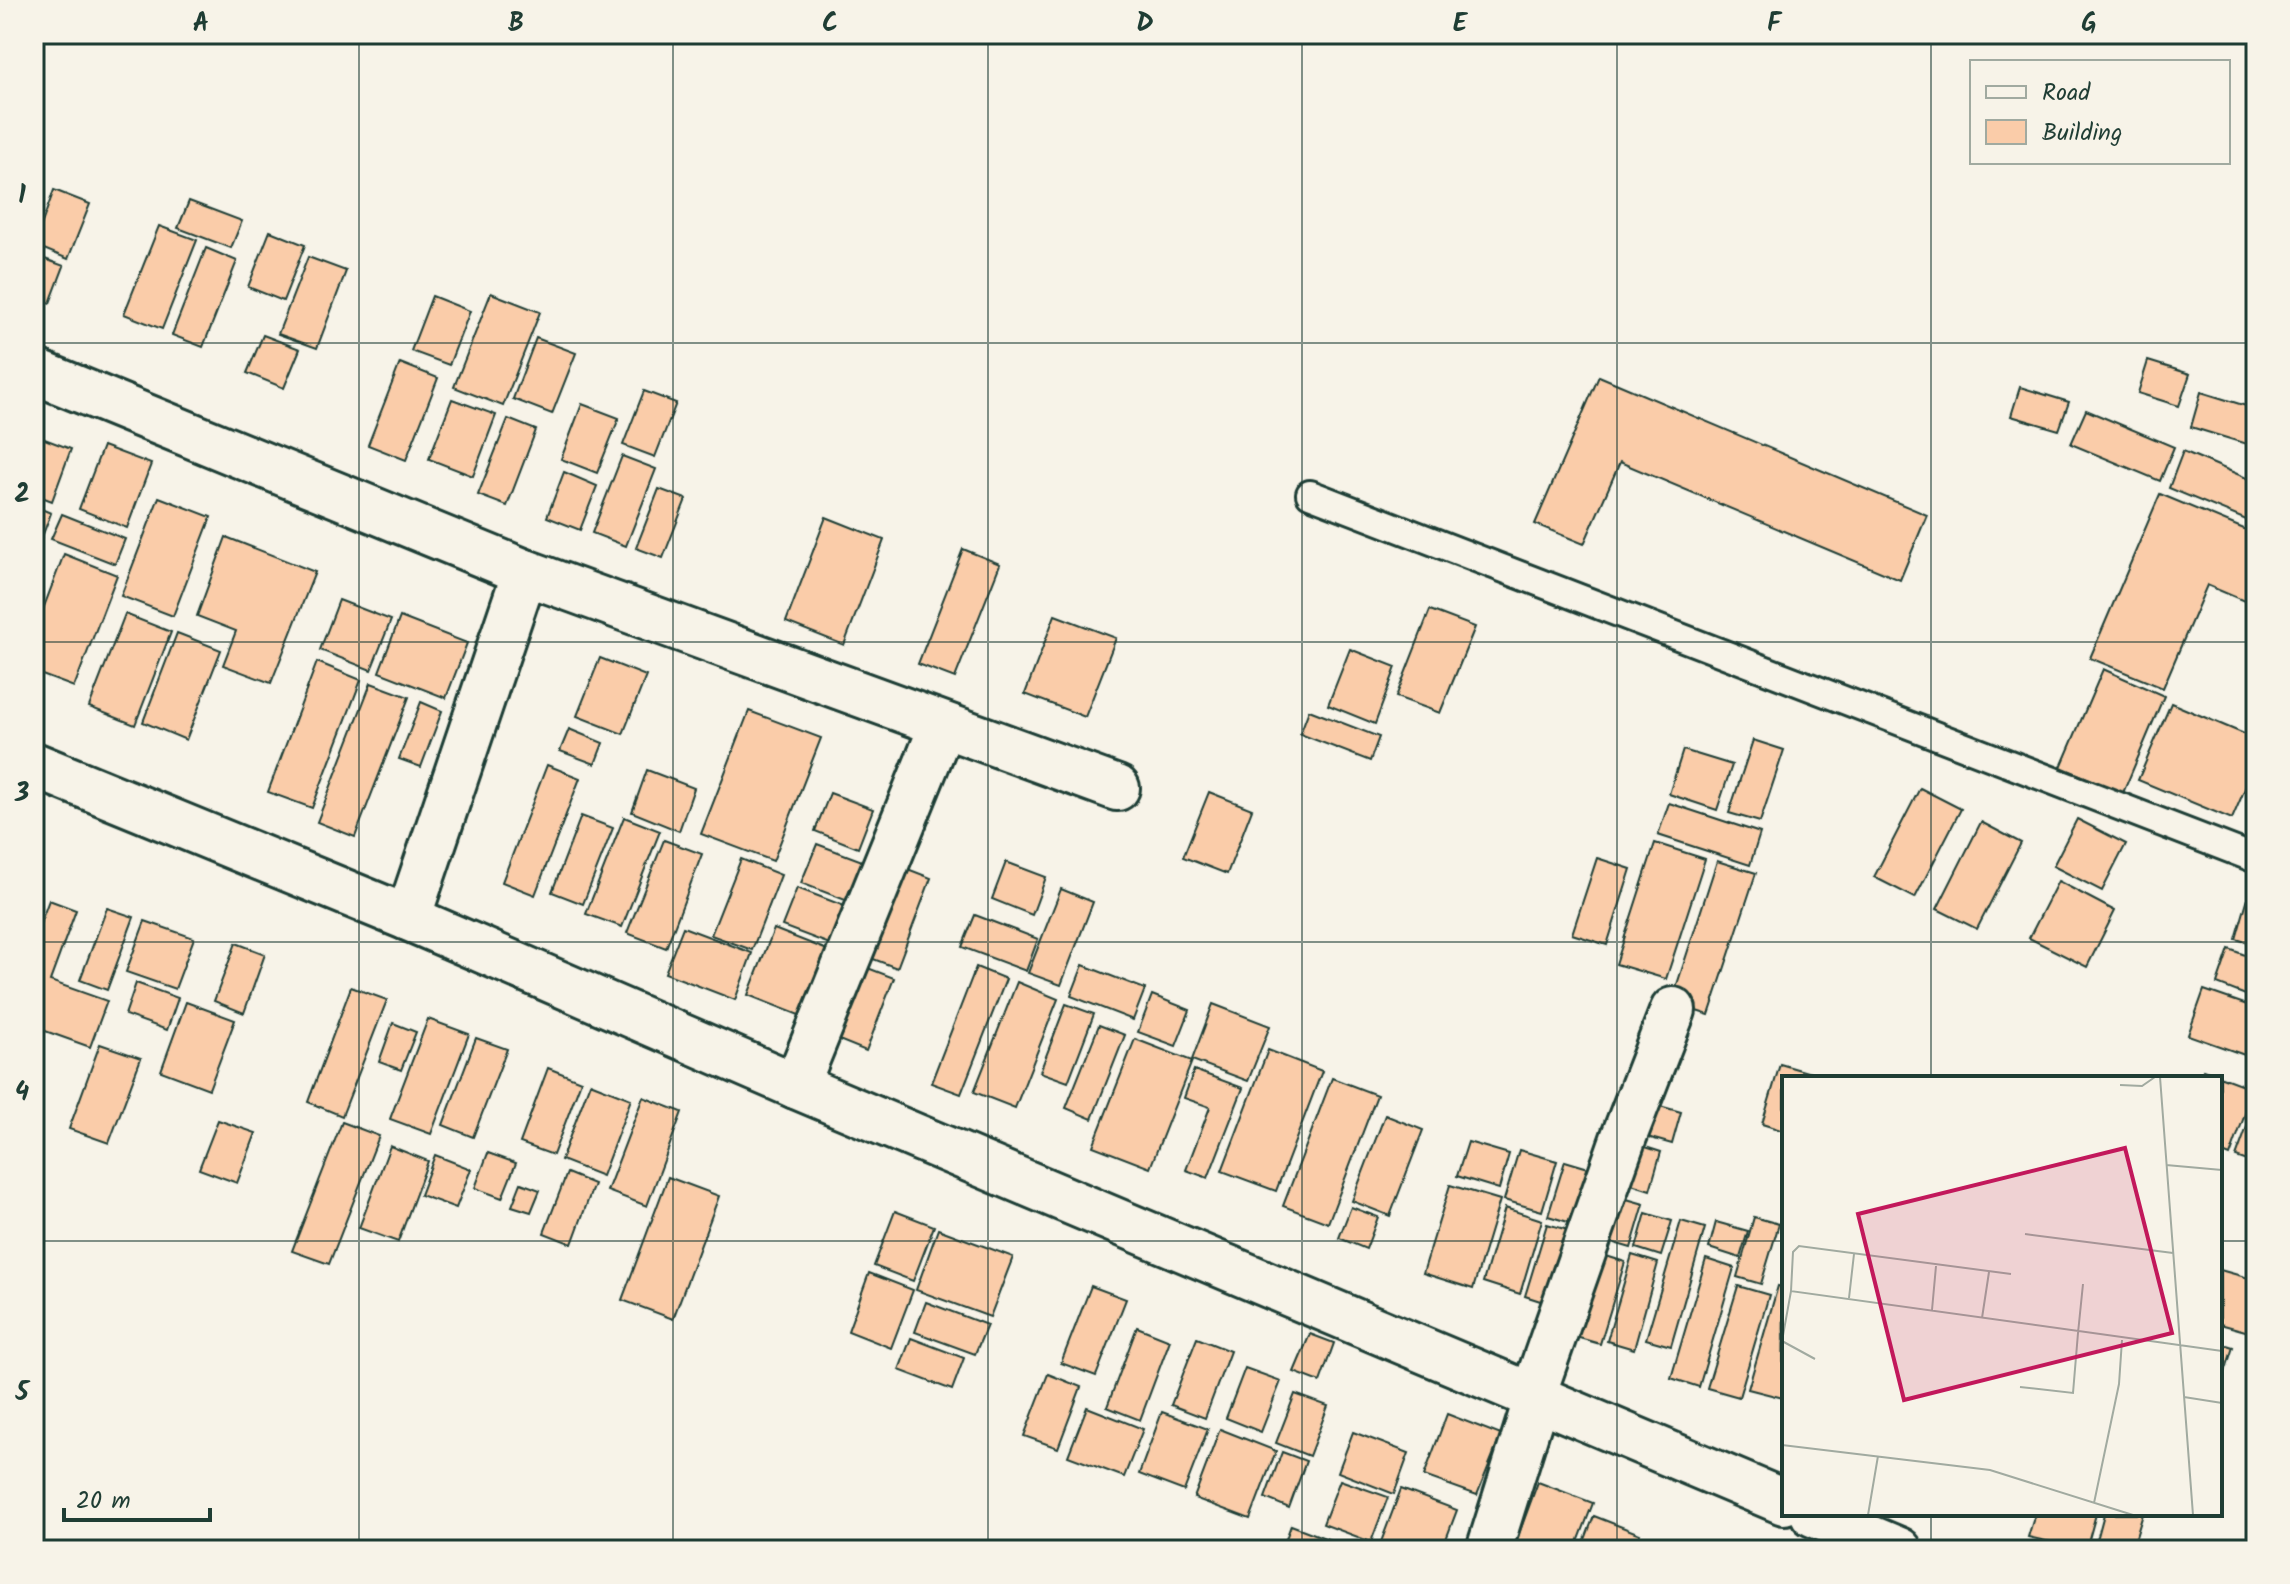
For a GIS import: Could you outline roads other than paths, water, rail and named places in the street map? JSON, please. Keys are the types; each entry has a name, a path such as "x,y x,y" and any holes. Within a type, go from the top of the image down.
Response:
{"street":[{"path":"34,371 525,572 1117,788"},
{"path":"408,918 525,572"},
{"path":"796,1086 942,726"},
{"path":"34,765 408,918 796,1086 1782,1501"},
{"path":"1489,1550 1535,1396 1618,1153 1673,1010"},
{"path":"1817,1516 1882,1547"}],"lane":[{"path":"1310,494 2256,859"}]}
